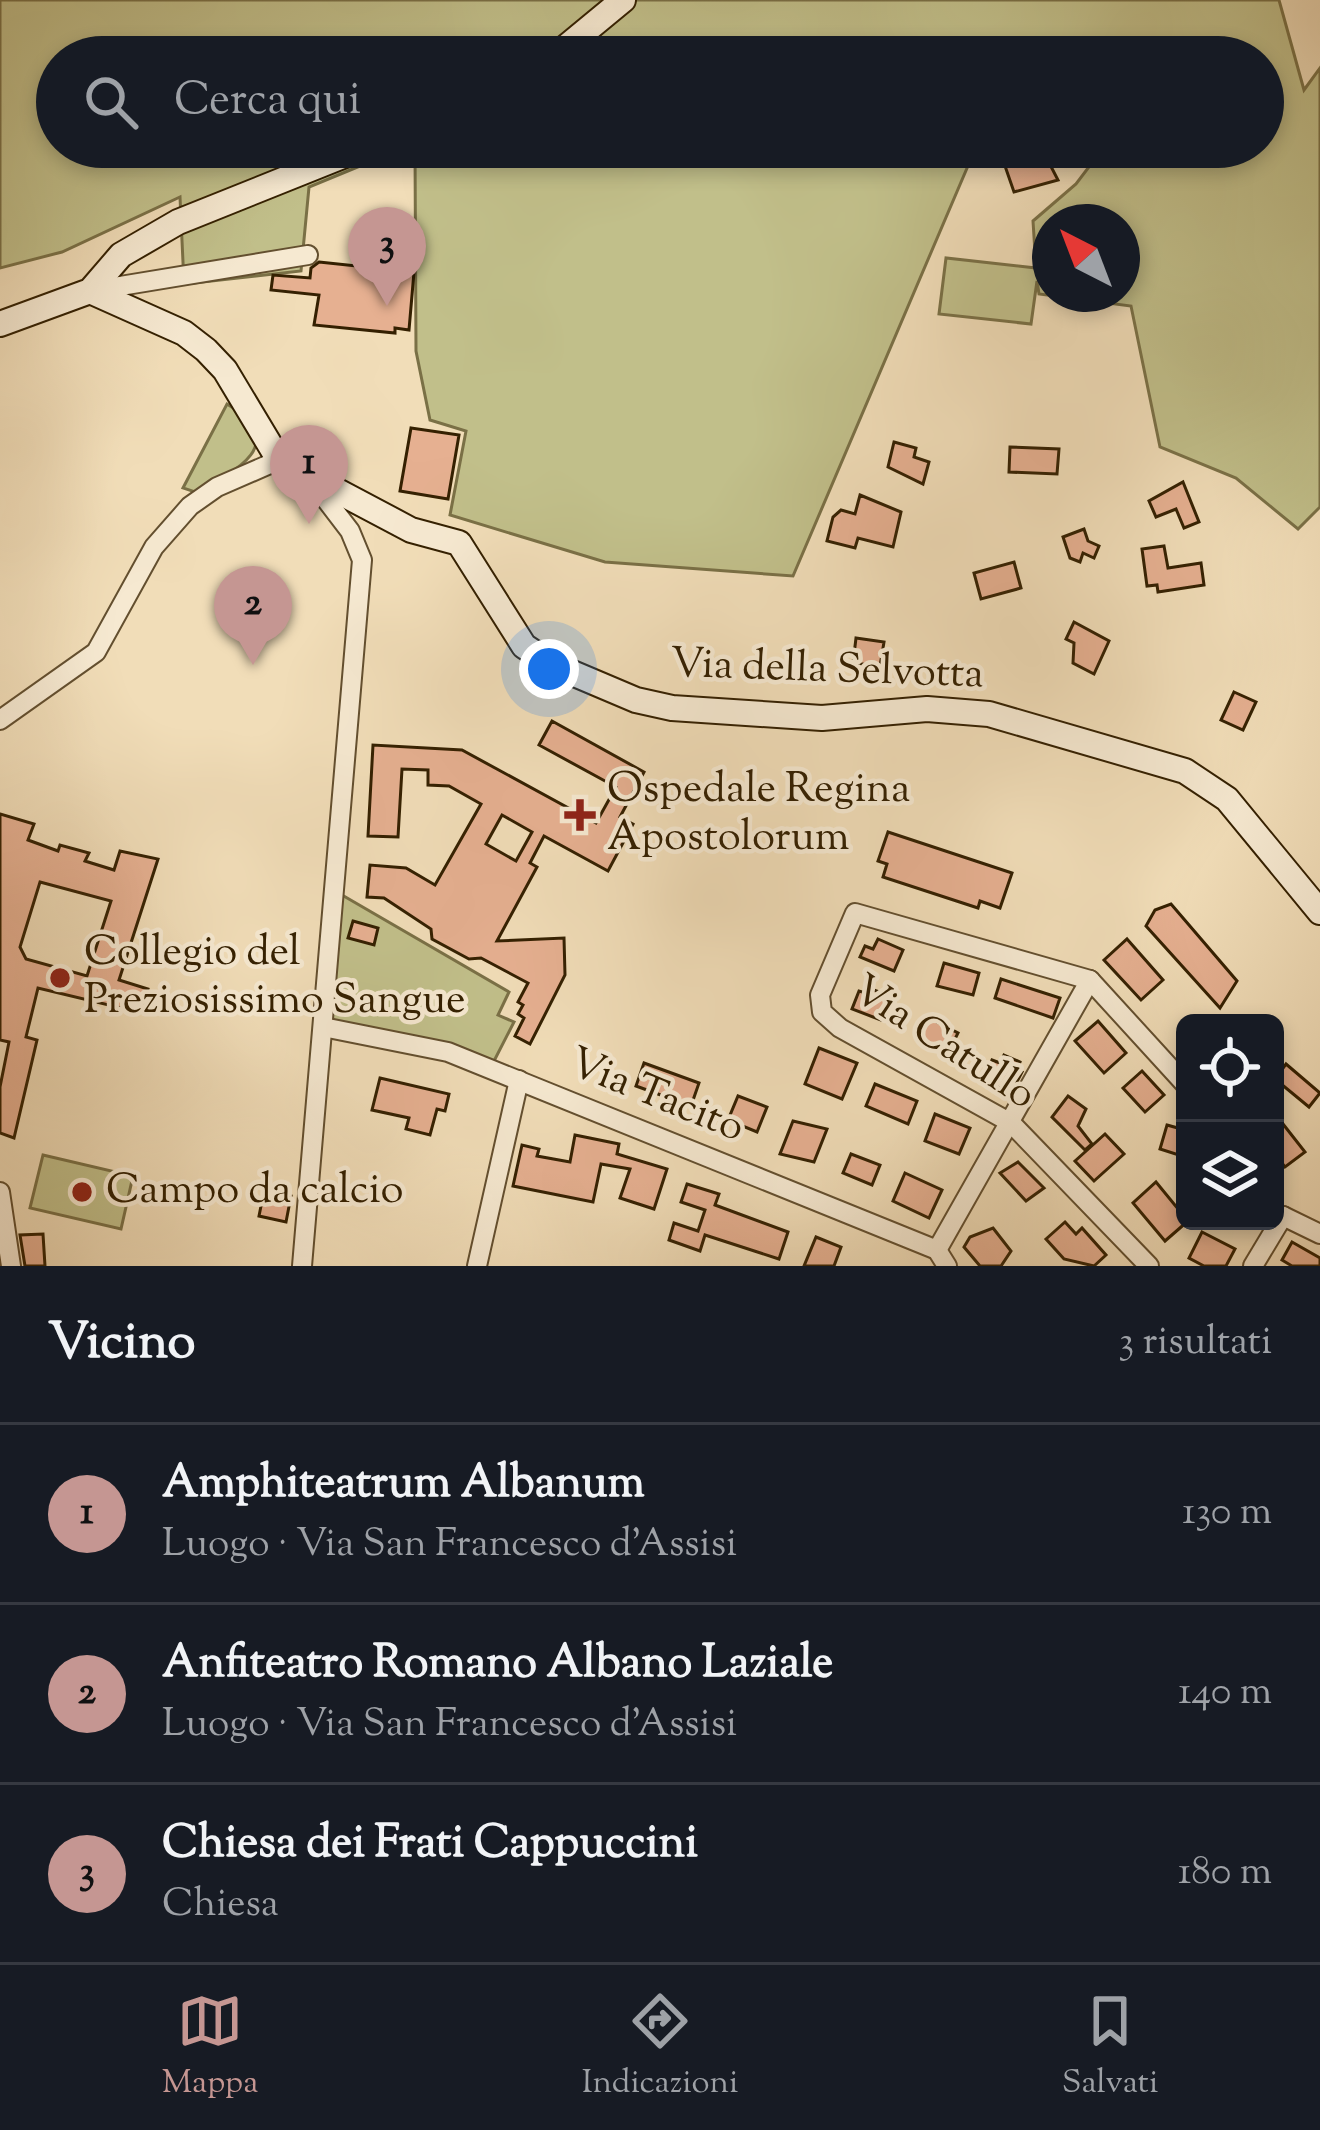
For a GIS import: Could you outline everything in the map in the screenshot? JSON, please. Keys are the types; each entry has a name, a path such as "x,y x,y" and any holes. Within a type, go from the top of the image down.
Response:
{"street":[{"path":"579,36 623,0"},
{"path":"90,291 121,255 178,221 312,168"},
{"path":"0,323 90,291 308,256"},
{"path":"0,720 100,647 147,558 182,514 217,487 279,460 225,370 206,350 184,333 90,291"},
{"name":"Via della Selvotta","path":"279,460 311,481 414,531 457,541 524,646 551,664 636,700 672,708 822,718 926,709 989,714 1184,771 1227,799 1320,912"},
{"path":"302,1266 362,556 350,531 311,481"},
{"name":"Via Catullo","path":"1090,980 855,913 820,994 825,1017 1011,1123 1149,1266"},
{"path":"942,1258 1090,980 1176,1074"},
{"name":"Via Tacito","path":"323,1027 448,1052 942,1258"},
{"path":"477,1266 519,1080"},
{"path":"0,1192 11,1266"},
{"path":"1284,1213 1320,1234"},
{"path":"1253,1266 1270,1230"}],"shaded area":[{"path":"0,0 1279,0 1304,90 1320,68 1320,507 1298,529 1236,478 1160,447 1132,312 1140,312 1140,204 1053,204 1088,168 1284,168 1284,36 36,36 36,168 355,168 309,187 301,271 184,284 180,197 62,252 0,268"},
{"path":"415,168 967,168 793,576 605,562 450,515 466,431 430,420 416,351"},
{"path":"946,258 1032,268 1031,324 939,314"},
{"path":"227,404 246,418 256,444 240,466 226,475 195,492 183,488"},
{"path":"342,895 509,992 498,1015 514,1022 493,1063 330,1020"},
{"name":"Campo da calcio","path":"43,1155 133,1176 121,1229 30,1208"}],"building":[{"path":"1006,168 1052,168 1058,180 1014,192"},
{"path":"319,262 414,272 409,330 395,328 395,333 314,325 319,295 271,290 273,275 310,278 311,268"},
{"path":"411,428 459,435 448,499 400,491"},
{"path":"894,442 916,448 914,457 929,462 923,484 888,467"},
{"path":"1010,447 1059,449 1057,474 1009,472"},
{"path":"1183,482 1199,522 1184,528 1176,509 1156,517 1149,501"},
{"path":"860,495 901,512 893,547 858,538 855,548 827,541 833,517 841,510 855,514"},
{"path":"1084,529 1088,541 1099,546 1094,558 1083,553 1080,562 1070,558 1063,537"},
{"path":"1164,546 1168,568 1201,563 1204,585 1158,592 1157,585 1147,586 1142,549"},
{"path":"1014,562 1021,588 981,599 974,573"},
{"path":"1074,622 1109,641 1094,674 1073,663 1074,643 1066,639"},
{"path":"856,638 884,642 880,666 853,663"},
{"path":"1234,692 1256,702 1243,730 1221,720"},
{"path":"552,721 644,772 620,817 633,824 608,871 544,836 530,863 537,867 497,941 564,938 565,975 530,1044 515,1036 524,1018 518,1014 523,1005 518,1002 528,983 432,939 431,929 384,898 367,897 370,865 406,868 435,885 481,804 449,786 428,785 428,770 402,769 398,837 368,836 373,745 462,750 596,823 616,787 539,745","holes":["502,815 532,832 516,861 486,844"]},
{"name":"Collegio del Preziosissimo Sangue","path":"0,814 34,824 28,840 58,851 60,845 89,853 85,861 114,870 120,851 158,859 119,980 148,989 142,1013 38,988 26,1037 37,1040 14,1138 0,1133 0,1087 9,1042 0,1040","holes":["40,882 111,901 87,976 26,959 20,947"]},
{"path":"888,832 1012,873 1000,908 980,901 978,908 883,877 887,864 878,861"},
{"path":"1171,904 1237,981 1220,1008 1146,926 1155,910"},
{"path":"353,921 378,928 374,945 348,938"},
{"path":"878,939 903,950 894,971 860,957 865,946 873,949"},
{"path":"1127,939 1163,980 1141,1000 1104,960"},
{"path":"944,963 979,973 973,995 937,986"},
{"path":"1001,979 1060,998 1053,1018 995,998"},
{"path":"871,989 890,996 881,1020 852,1009 859,991 869,994"},
{"path":"929,1018 958,1033 948,1053 917,1040"},
{"path":"1098,1021 1126,1053 1104,1073 1075,1041"},
{"path":"819,1048 857,1063 842,1099 805,1084"},
{"path":"1004,1055 1020,1062 1017,1070 1022,1072 1011,1093 983,1079 992,1060 1000,1063"},
{"path":"644,1063 699,1083 691,1106 636,1086"},
{"path":"1284,1067 1320,1093 1309,1107 1284,1086"},
{"path":"1142,1071 1164,1095 1145,1112 1123,1088"},
{"path":"380,1078 449,1094 445,1111 437,1109 430,1135 406,1129 409,1118 372,1110"},
{"path":"875,1084 917,1101 908,1124 866,1106"},
{"path":"738,1096 767,1107 757,1132 728,1120"},
{"path":"1068,1096 1086,1109 1078,1126 1092,1144 1085,1150 1052,1117"},
{"path":"935,1114 970,1128 959,1154 925,1141"},
{"path":"793,1121 827,1129 814,1162 780,1154"},
{"path":"1167,1125 1176,1128 1176,1154 1160,1149"},
{"path":"1284,1125 1305,1152 1284,1166"},
{"path":"1105,1134 1124,1154 1094,1181 1075,1161"},
{"path":"575,1135 619,1144 617,1154 667,1169 654,1209 620,1198 630,1169 601,1164 593,1202 513,1186 522,1145 539,1149 537,1156 570,1162"},
{"path":"851,1154 880,1165 872,1185 843,1173"},
{"path":"1018,1162 1044,1188 1026,1201 1000,1173"},
{"path":"905,1173 942,1190 929,1218 893,1201"},
{"path":"1156,1182 1176,1206 1178,1230 1165,1241 1133,1203"},
{"path":"687,1184 719,1194 715,1205 788,1232 779,1259 705,1235 700,1251 669,1240 674,1223 698,1231 705,1210 681,1202"},
{"path":"264,1191 291,1196 286,1222 259,1216"},
{"path":"1065,1222 1076,1234 1082,1228 1106,1255 1094,1266 1064,1259 1046,1239"},
{"path":"993,1228 1011,1251 1001,1266 980,1266 964,1247 970,1237"},
{"path":"1202,1232 1235,1249 1226,1266 1204,1266 1189,1258"},
{"path":"43,1234 45,1266 25,1266 20,1235"},
{"path":"816,1237 841,1247 834,1266 804,1266"},
{"path":"1292,1242 1320,1258 1320,1266 1292,1266 1282,1260"}],"place":[{"name":"Chiesa dei Frati Cappuccini","path":"387,306"},
{"name":"Amphiteatrum Albanum","path":"309,524"},
{"name":"Anfiteatro Romano Albano Laziale","path":"253,665"},
{"name":"Ospedale Regina Apostolorum","path":"580,815"},
{"name":"Collegio del Preziosissimo Sangue","path":"60,978"},
{"name":"Campo da calcio","path":"82,1192"}]}
